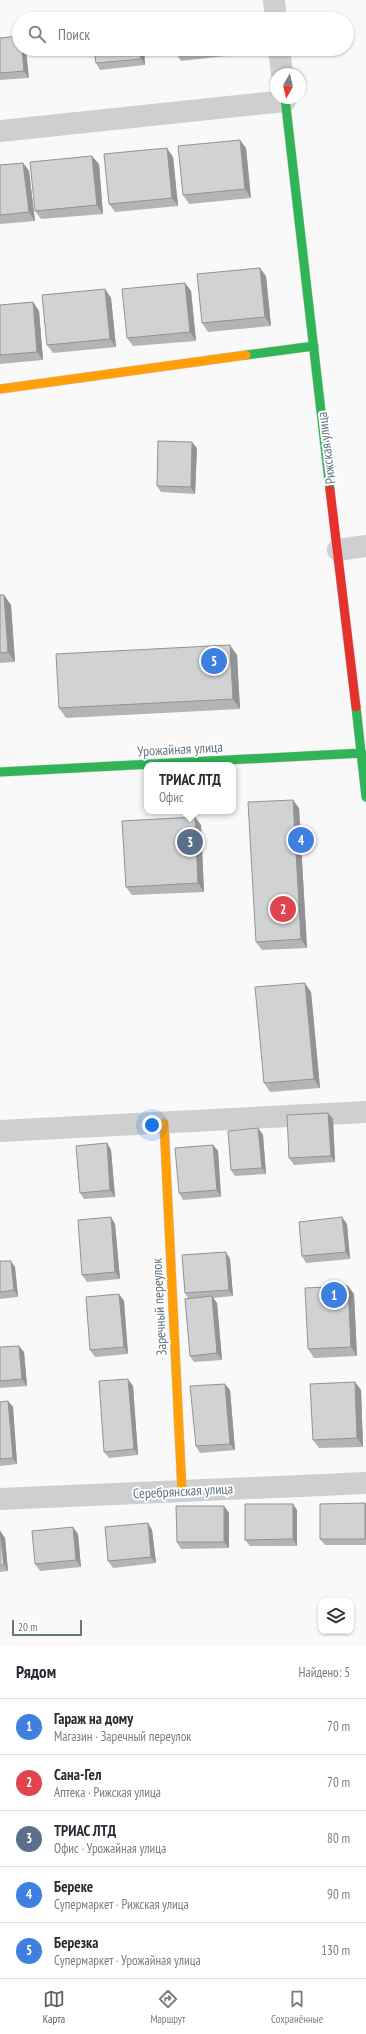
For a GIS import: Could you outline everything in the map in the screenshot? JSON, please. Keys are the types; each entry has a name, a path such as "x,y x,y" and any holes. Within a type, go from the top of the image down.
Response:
{"street":[{"path":"274,0 275,12"},
{"path":"280,56 281,68"},
{"path":"0,131 270,102"},
{"name":"Рижская улица","path":"285,104 362,753 366,798"},
{"path":"0,390 314,346"},
{"path":"338,550 366,546"},
{"name":"Урожайная улица","path":"191,762 362,753"},
{"name":"Урожайная улица","path":"0,772 144,764"},
{"path":"0,1131 366,1112"},
{"name":"Заречный переулок","path":"164,1123 182,1491"},
{"name":"Серебрянская улица","path":"0,1499 366,1483"}],"building":[{"path":"12,37 12,56 23,56 24,71 0,73 0,38"},
{"path":"95,56 141,56 141,59 96,63"},
{"path":"240,140 245,189 183,195 178,146"},
{"path":"167,148 172,198 109,204 104,154"},
{"path":"92,156 97,205 35,211 30,162"},
{"path":"23,163 29,212 0,215 0,165"},
{"path":"260,268 265,317 202,323 197,274"},
{"path":"185,283 190,332 127,338 122,289"},
{"path":"105,289 110,339 47,345 42,295"},
{"path":"33,302 37,352 0,355 0,305"},
{"path":"158,441 192,442 191,487 157,486"},
{"path":"0,595 4,595 8,652 0,653"},
{"path":"230,645 233,699 59,708 56,654"},
{"path":"293,800 301,939 256,942 248,802"},
{"path":"195,817 198,883 126,887 122,821"},
{"path":"305,983 314,1079 264,1083 255,987"},
{"path":"328,1113 331,1156 289,1158 287,1115"},
{"path":"258,1128 262,1168 231,1170 228,1131"},
{"path":"107,1143 110,1190 80,1193 76,1146"},
{"path":"213,1145 217,1190 179,1193 175,1148"},
{"path":"111,1217 115,1272 82,1275 78,1220"},
{"path":"342,1217 346,1252 302,1256 299,1222"},
{"path":"226,1252 229,1290 185,1293 182,1255"},
{"path":"0,1261 11,1261 14,1290 0,1292"},
{"path":"348,1286 351,1347 308,1349 305,1288"},
{"path":"119,1294 124,1347 90,1350 86,1297"},
{"path":"212,1296 217,1353 190,1356 185,1299"},
{"path":"19,1346 22,1379 0,1381 0,1347"},
{"path":"128,1379 134,1449 104,1452 99,1381"},
{"path":"355,1382 357,1438 313,1440 310,1384"},
{"path":"225,1384 230,1444 196,1446 190,1386"},
{"path":"8,1401 13,1458 0,1459 0,1402"},
{"path":"365,1503 365,1539 320,1539 320,1504"},
{"path":"245,1504 293,1504 293,1539 245,1540"},
{"path":"176,1506 224,1506 224,1542 177,1542"},
{"path":"148,1523 151,1557 108,1561 105,1527"},
{"path":"73,1527 76,1560 35,1564 32,1531"},
{"path":"0,1531 4,1565 0,1565"}],"traffic: fast":[{"path":"286,104 330,490"},
{"path":"246,355 314,346"},
{"path":"356,707 366,797"},
{"path":"191,762 362,753"},
{"path":"0,772 144,764"}],"traffic: slow":[{"path":"0,389 246,355"},
{"path":"164,1123 182,1491"}],"traffic: jam":[{"path":"330,490 356,707"}],"place":[{"name":"Березка","path":"214,661"},
{"name":"Береке","path":"301,840"},
{"name":"ТРИАС ЛТД","path":"190,842"},
{"name":"Сана-Гел","path":"283,909"},
{"name":"Гараж на дому","path":"334,1295"}]}
